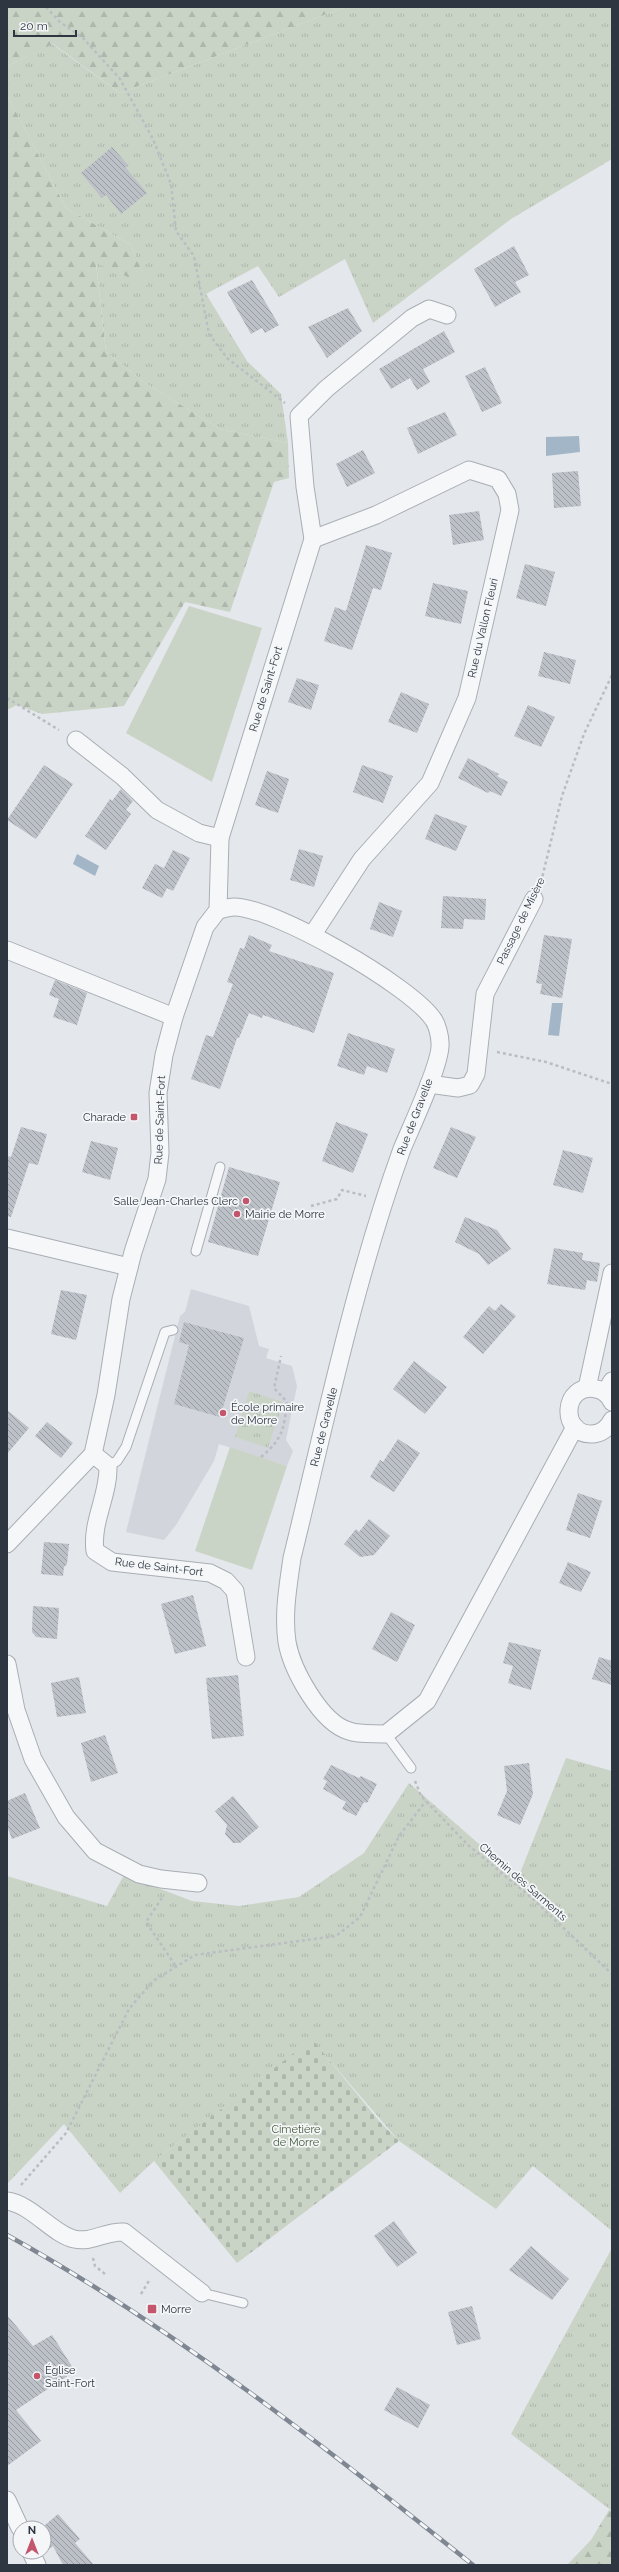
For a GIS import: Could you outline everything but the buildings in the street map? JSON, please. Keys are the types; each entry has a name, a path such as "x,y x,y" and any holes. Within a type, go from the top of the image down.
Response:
{"street":[{"path":"313,540 305,487 299,416 326,389 412,318 429,309 447,315"},
{"name":"Rue du Vallon Fleuri","path":"312,934 362,858 430,784 467,698 510,510 506,494 498,479 469,470 376,515 313,540"},
{"name":"Rue de Saint-Fort","path":"93,1454 129,1267 157,1179 160,1153 158,1093 164,1055 174,1017 205,927 218,910 220,838 313,540"},
{"path":"76,740 122,776 157,810 199,833 220,838"},
{"name":"Passage de Misère","path":"429,1084 458,1088 470,1085 476,1074 477,1048 485,994 534,899"},
{"name":"Rue de Gravelle","path":"218,910 234,907 252,910 312,934 410,995 434,1020 441,1044 429,1084 386,1193 372,1242 292,1558 285,1607 288,1643 308,1692 324,1716 349,1731 386,1734"},
{"path":"7,950 174,1017"},
{"path":"7,1238 129,1267"},
{"path":"587,1388 612,1273"},
{"path":"610,1392 587,1388 580,1391 570,1401 568,1415 581,1430 601,1432 612,1422"},
{"path":"386,1734 427,1701 549,1477 581,1430"},
{"path":"7,1544 93,1454 108,1466"},
{"name":"Rue de Saint-Fort","path":"108,1466 108,1477 93,1538 95,1552 112,1562 210,1573 226,1581 236,1591 246,1657"},
{"path":"7,1664 16,1710 33,1760 66,1817 95,1851 139,1874 173,1880 198,1882"},
{"path":"7,2201 18,2204 72,2239 89,2240 111,2231 124,2232 202,2293"},
{"path":"7,2500 16,2520"}],"lane":[{"path":"196,1251 220,1167"},
{"path":"108,1466 117,1461 126,1447 165,1332 173,1330"},
{"path":"386,1734 411,1768"},
{"path":"202,2293 243,2303"}],"path":[{"path":"46,7 60,22 83,38 120,79 153,138 171,184 176,231 194,256 209,334 227,358 279,397 299,416"},
{"name":"Passage de Misère","path":"534,899 545,873 562,796 584,734 612,675"},
{"path":"7,698 76,740"},
{"path":"477,1048 546,1062 612,1084"},
{"path":"311,1206 337,1199 342,1190 370,1197"},
{"path":"261,1457 275,1446 284,1431 287,1402 274,1388 282,1356"},
{"name":"Chemin des Sarments","path":"411,1768 421,1796 468,1845 533,1899 612,1974"},
{"path":"7,2201 66,2133 129,2009 153,1980 175,1965 195,1956 336,1936 360,1918 399,1836 426,1801"},
{"path":"173,1880 146,1922 175,1965"},
{"path":"95,2266 106,2274"},
{"path":"141,2294 150,2279"}],"shaded area":[{"name":"École primaire de Morre","path":"191,1289 249,1306 259,1346 269,1349 266,1358 292,1366 297,1386 286,1440 293,1451 287,1466 219,1444 214,1461 176,1525 164,1540 126,1532 180,1316 185,1312"}],"green space":[{"path":"7,7 345,7 120,93 53,44 7,66"},
{"path":"345,7 612,7 612,159 511,219 373,323 345,259 279,297 258,266 206,294 247,361 281,394 288,443 220,429 145,383 106,352 96,262 147,285 131,245 66,208 7,95 7,66 52,44 120,93"},
{"path":"7,95 66,208 131,245 148,286 96,263 106,352 145,383 220,429 288,443 289,478 274,482 230,612 185,602 124,706 42,714 17,705 7,710"},
{"path":"189,606 262,628 212,782 126,733"},
{"path":"249,1391 283,1402 268,1448 235,1437"},
{"path":"230,1447 287,1466 252,1570 195,1551"},
{"path":"566,1758 612,1771 612,2231 533,2166 496,2209 399,2141 312,2040 154,2161 120,2193 64,2124 7,2184 7,1876 107,1906 124,1875 192,1901 239,1906 299,1897 364,1853 409,1783 518,1878"},
{"name":"Cimetière de Morre","path":"312,2039 380,2122 399,2141 237,2263 154,2161"},
{"path":"612,2248 612,2511 511,2434"},
{"path":"609,2510 612,2511 612,2565 567,2565 591,2540"}],"water":[{"path":"579,436 580,452 546,456 546,437"},
{"path":"77,854 99,866 95,876 73,864"},
{"path":"552,1003 563,1003 559,1036 548,1035"}],"railway":[{"path":"7,2235 69,2271 129,2309 247,2390 361,2476 473,2565"}],"place":[{"name":"Charade","path":"134,1117"},
{"name":"Salle Jean-Charles Clerc","path":"246,1201"},
{"name":"Mairie de Morre","path":"237,1214"},
{"name":"École primaire de Morre","path":"223,1413"},
{"name":"Morre","path":"152,2309"},
{"name":"Église Saint-Fort","path":"37,2376"}]}
